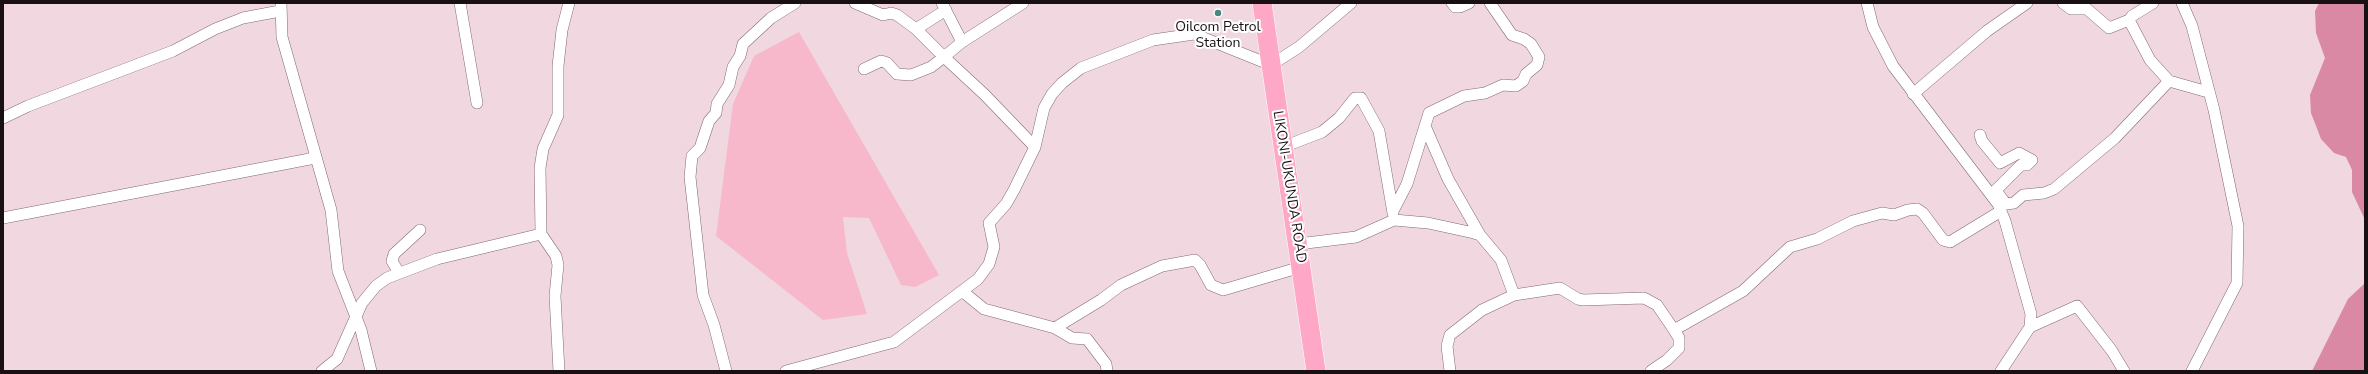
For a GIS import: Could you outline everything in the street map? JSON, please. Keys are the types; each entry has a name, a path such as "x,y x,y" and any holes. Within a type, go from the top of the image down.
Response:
{"highway":[{"name":"LIKONI-UKUNDA ROAD","path":"1262,3 1316,371"}],"street":[{"path":"460,3 477,103"},
{"path":"559,371 555,296 558,260 541,234 540,168 543,149 558,115 562,30 570,3"},
{"path":"726,371 714,325 703,295 690,177 692,156 700,148 709,121 716,113 717,104 729,86 733,67 740,56 743,44 771,18 795,3"},
{"path":"855,3 885,15 891,13 897,15 916,29 974,84 1035,147"},
{"path":"864,69 881,62 887,63 897,74 911,75 931,67 962,42 1023,3"},
{"path":"786,371 894,342 978,279 989,264 994,247 989,223 1010,197 1035,147 1044,108 1052,94 1062,83 1081,68 1153,40 1198,35 1240,55 1271,65 1299,47 1351,3"},
{"path":"1452,3 1455,7 1460,8 1469,3"},
{"path":"1298,244 1360,236 1394,215 1407,184 1428,116 1436,109 1464,96 1485,93 1500,85 1511,87 1519,84 1523,81 1526,74 1537,65 1538,57 1531,44 1524,39 1512,35 1490,3"},
{"path":"1867,3 1873,27 1893,66 1913,94 1995,195 2006,204 2014,203 2023,195 2044,193 2054,189 2120,133 2169,81"},
{"path":"1913,94 1936,72 1987,31 2027,3"},
{"path":"2063,3 2071,9 2082,8 2090,11 2109,28 2129,20 2132,16 2153,3"},
{"path":"2182,3 2192,26 2235,207 2238,226 2238,278 2192,371"},
{"path":"3,118 34,104 173,51 243,18 281,7 282,36 315,158 331,210 338,271 356,318 371,371"},
{"path":"916,29 944,7 962,42"},
{"path":"2129,20 2154,67 2169,81 2208,92"},
{"path":"1283,147 1322,132 1339,118 1355,98 1362,98 1379,131 1394,215"},
{"path":"1425,126 1448,179 1480,235 1501,260 1514,294"},
{"path":"1980,135 1982,141 2000,163 2019,153 2032,160 2027,165 2021,165 1995,195"},
{"path":"3,218 315,158"},
{"path":"1995,195 2029,303 2030,327"},
{"path":"1674,330 1743,291 1790,247 1817,238 1853,221 1882,212 1894,214 1917,209 1923,213 1944,240 1950,242 2001,211"},
{"path":"1394,215 1480,235"},
{"path":"398,273 392,261 394,254 420,230"},
{"path":"322,371 337,359 362,303 376,286 398,273 457,253 541,234"},
{"path":"1055,328 1102,300 1121,285 1162,266 1195,260 1200,265 1211,285 1223,290 1301,266"},
{"path":"1450,371 1447,346 1450,335 1482,310 1514,294 1560,288 1578,299 1644,298 1657,305 1679,338 1679,348 1667,360 1651,371"},
{"path":"962,291 984,309 1055,328 1072,338 1087,339 1106,364 1107,371"},
{"path":"2001,371 2030,327 2077,306 2112,351 2124,371"}],"shaded area":[{"path":"2319,3 2365,3 2365,220 2352,192 2352,170 2346,157 2334,153 2321,139 2311,113 2310,95 2325,58 2316,33 2315,11"},
{"path":"799,32 939,275 915,287 901,285 869,218 843,217 847,253 867,314 823,320 716,236 733,104 754,56"},
{"path":"2365,283 2365,371 2312,371 2348,299"}],"place":[{"name":"Oilcom Petrol Station","path":"1218,13"}]}
